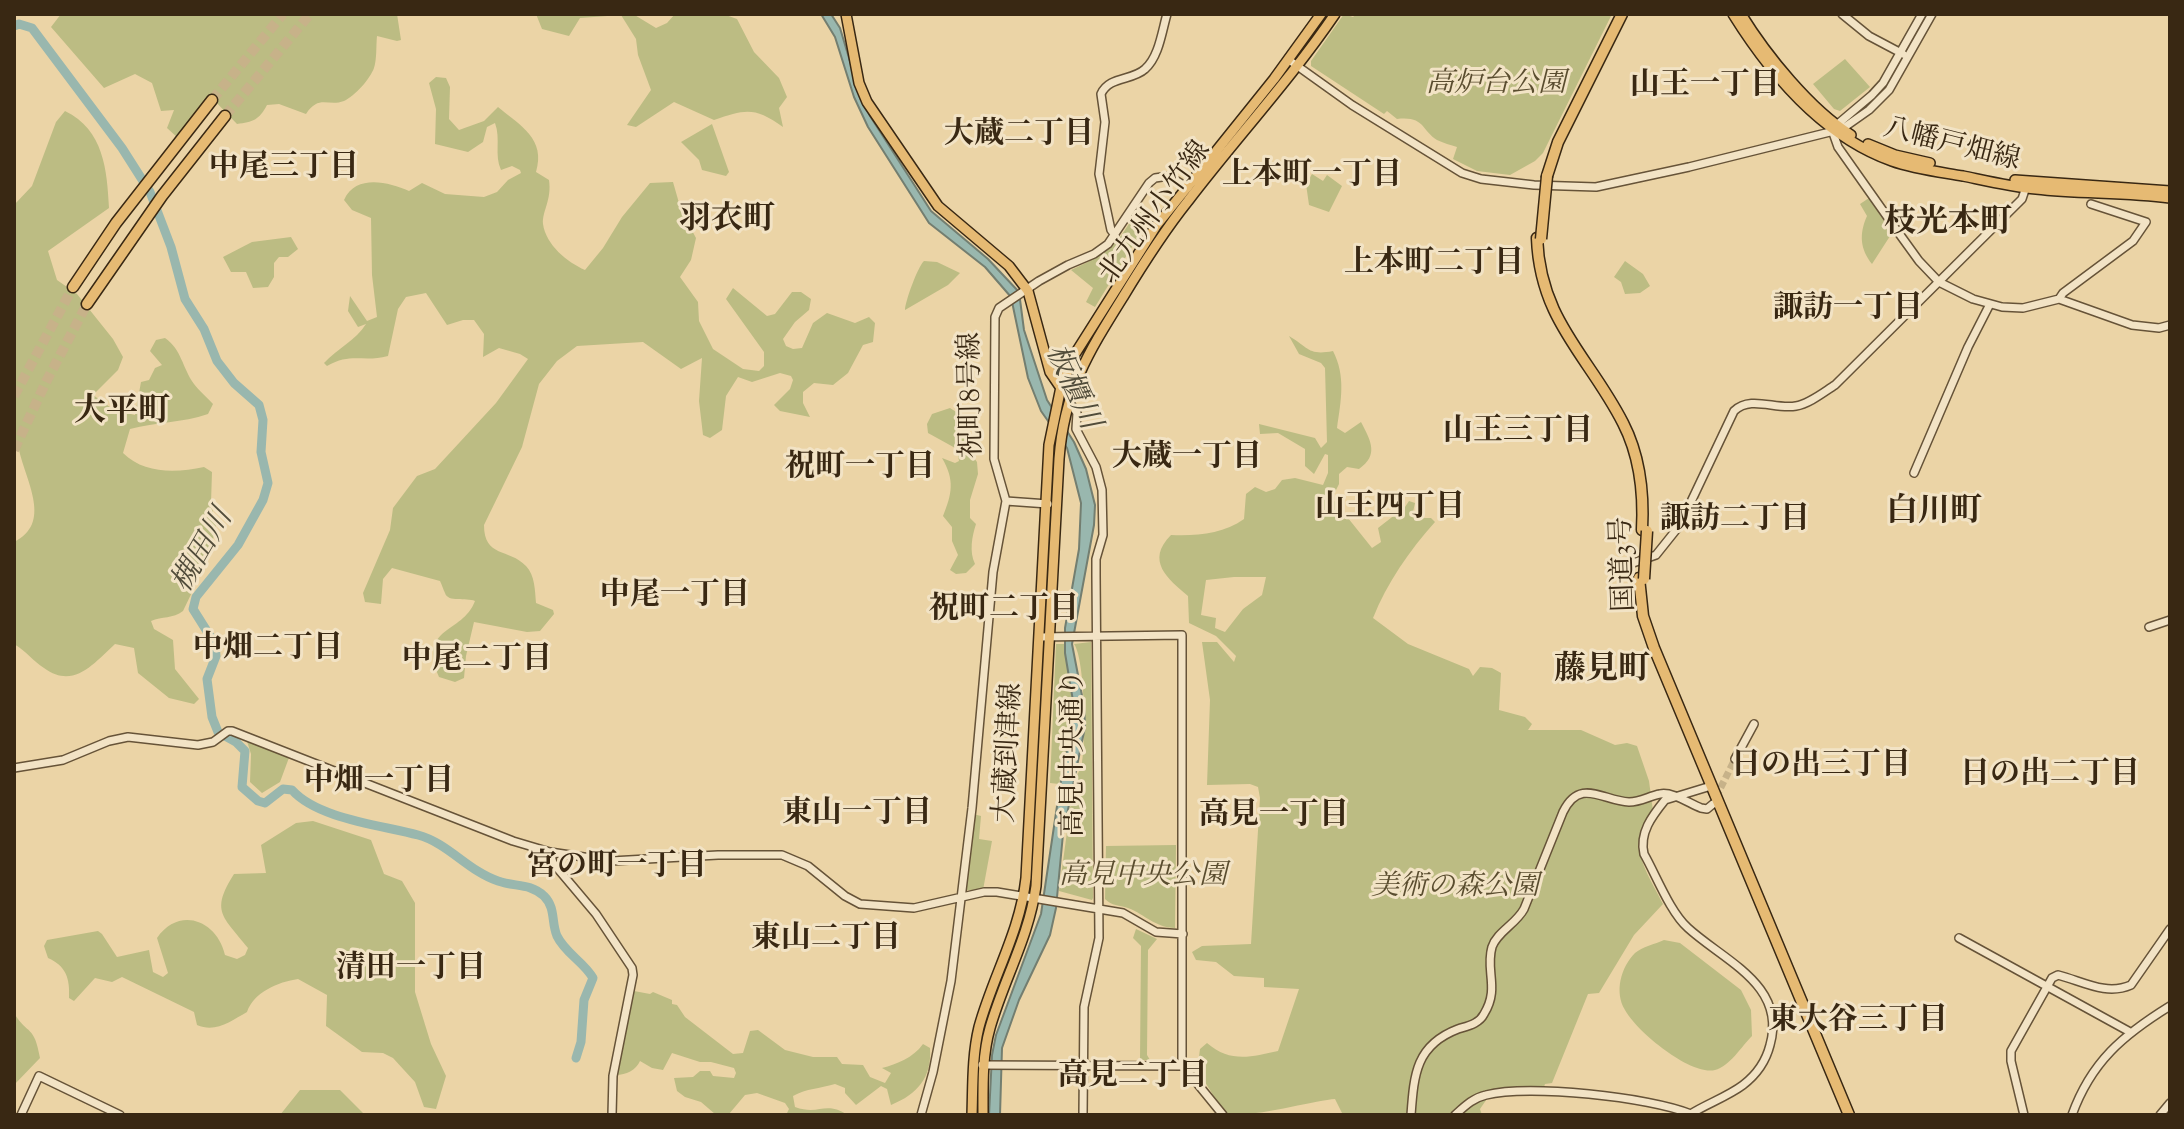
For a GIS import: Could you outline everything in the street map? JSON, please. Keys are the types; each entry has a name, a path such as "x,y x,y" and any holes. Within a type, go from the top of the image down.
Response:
{"highway":[{"name":"国道3号","path":"1620,14 1553,142 1538,197 1537,257 1548,292 1597,376 1613,394 1639,451 1646,481 1643,616 1711,786 1852,1115"},
{"path":"73,287 95,253 212,100"},
{"path":"87,304 162,196 225,116"},
{"name":"国道3号","path":"1642,578 1648,615 1660,651 1852,1115"}],"main road":[{"path":"846,14 859,83 877,120 938,206 1009,266 1025,293 1050,372 1068,400"},
{"name":"北九州小竹線","path":"1293,63 1321,14"},
{"name":"北九州小竹線","path":"1061,387 1075,354 1156,226 1190,190 1335,14"},
{"name":"八幡戸畑線","path":"1733,14 1768,65 1836,128 1868,144 1895,155 2027,185 2170,198"},
{"name":"八幡戸畑線","path":"1741,14 1779,68 1836,128"},
{"name":"八幡戸畑線","path":"2027,185 2110,185 2170,191"},
{"name":"北九州小竹線","path":"1068,400 1085,360 1190,190"},
{"name":"大蔵到津線","path":"983,1115 983,1014 1014,937 1034,898 1050,636 1051,428 1061,387"},
{"name":"大蔵到津線","path":"1052,504 1068,400"},
{"name":"大蔵到津線","path":"972,1115 983,1065"}],"street":[{"path":"1115,235 1111,230 1099,174 1105,122 1101,94 1108,84 1146,69 1152,61 1167,14"},
{"path":"1842,14 1869,36 1904,55"},
{"path":"1904,55 1922,14"},
{"path":"1293,63 1446,165 1473,177 1556,186 1613,185 1784,144 1836,128 1872,95 1932,14"},
{"path":"1836,128 1838,147 1919,261 1939,282 1990,304 2023,308 2059,299 2132,325 2159,328 2170,325"},
{"path":"1025,293 1048,276 1101,250 1155,178 1169,176 1190,190"},
{"path":"1633,563 1656,555 1674,534 1734,411 1751,403 1799,406 1842,380 2022,199 2027,185"},
{"path":"2059,299 2133,241 2146,222 2091,204"},
{"name":"祝町8号線","path":"1006,501 994,459 994,323 999,308 1025,293"},
{"path":"1914,473 1990,304"},
{"name":"高見中央通り","path":"1068,400 1077,413 1076,429 1096,467 1105,506 1103,535 1096,559 1098,945 1084,1007 1083,1115"},
{"path":"921,1115 947,1001 962,898 993,572 1006,501 1052,504"},
{"path":"2149,627 2170,620"},
{"path":"1050,636 1182,635 1183,1066 1223,1115"},
{"path":"1735,759 1754,724"},
{"path":"14,768 63,760 116,738 206,745 232,731 550,852 611,861 782,855 808,866 860,904 914,908 984,892 1099,908 1129,915 1156,932 1183,934"},
{"path":"1455,1115 1479,1097 1522,1091 1605,1096 1678,1108 1690,1114 1750,1080 1760,1068 1768,1052 1773,1029 1772,1010 1755,981 1677,916 1641,843 1653,814 1665,800 1711,786"},
{"path":"1411,1115 1418,1064 1424,1052 1438,1037 1480,1020 1486,1013 1494,983 1492,949 1498,937 1518,919 1524,909 1565,807 1581,793 1628,802 1660,794 1701,808 1707,809 1713,804"},
{"path":"550,852 553,863 596,914 632,968 613,1076 612,1115"},
{"path":"2024,1115 2011,1051 2052,978 2058,975 2094,987 2124,988 2131,985 2170,929"},
{"path":"1959,938 2130,1032"},
{"path":"2072,1115 2080,1094 2099,1062 2130,1032 2170,1006"},
{"path":"983,1065 1183,1066"},
{"path":"21,1115 39,1076 120,1115"},
{"path":"2160,1115 2170,1103"}],"green space":[{"path":"61,14 397,14 401,40 377,36 372,72 366,82 344,101 315,104 306,114 279,104 267,105 255,119 237,124 211,97 178,138 167,128 174,110 161,111 152,83 135,74 104,88 51,27"},
{"path":"536,14 633,14 656,28 667,23 675,14 723,14 737,19 754,52 779,78 787,97 779,108 783,127 765,116 750,112 714,120 674,102 636,127 627,125 651,90 638,55 636,39 621,15 580,18 569,36 542,29"},
{"name":"高炉台公園","path":"1344,14 1353,17 1356,14 1612,14 1543,153 1510,175 1477,171 1453,159 1457,147 1437,140 1418,122 1397,119 1387,111 1384,114 1311,66 1311,61"},
{"path":"1845,59 1870,87 1840,111 1834,109 1813,84"},
{"path":"436,77 446,78 450,87 449,119 459,130 484,121 498,107 529,134 538,151 536,172 549,180 543,219 545,232 558,252 585,270 650,183 673,182 681,210 696,238 691,260 680,277 698,302 699,321 713,349 743,369 759,371 764,366 764,352 726,299 733,288 767,316 775,314 792,292 801,292 811,299 809,310 795,322 783,339 786,346 793,349 802,348 813,323 827,313 855,323 869,317 875,323 873,342 863,345 848,373 833,385 814,383 803,392 803,403 810,417 780,411 774,405 790,389 791,376 780,373 752,382 738,377 726,396 722,430 710,438 703,435 699,401 702,358 681,369 643,342 577,346 557,361 539,384 522,447 484,525 488,543 526,566 534,583 536,603 553,610 554,614 540,631 527,632 474,622 464,678 455,682 439,677 434,648 444,632 469,612 475,601 450,598 440,581 392,568 383,579 381,604 365,602 363,593 390,530 393,508 417,476 435,469 496,403 528,359 499,348 483,357 484,334 474,320 447,325 426,293 406,297 398,309 388,356 344,360 327,366 324,363 366,324 358,327 348,311 350,296 367,321 377,317 372,275 371,218 352,210 344,200 349,192 364,183 382,183 409,191 422,183 445,194 484,197 497,192 508,180 521,173 512,166 501,170 495,123 487,127 483,142 468,152 435,144 436,109 429,83"},
{"path":"65,111 78,119 96,140 107,179 109,208 48,251 57,280 77,294 113,339 123,357 118,370 93,395 114,410 135,415 141,382 149,380 155,368 162,365 150,351 156,340 165,338 178,353 194,384 213,404 208,414 130,429 123,453 150,468 172,471 204,467 212,472 211,503 216,526 209,557 183,611 151,621 154,629 173,640 175,669 199,699 194,704 169,698 138,673 134,648 115,644 91,666 65,676 44,668 14,644 14,542 32,524 34,502 19,450 14,448 14,205 32,186 56,122"},
{"path":"712,124 729,172 726,176 702,170 699,160 681,142"},
{"path":"1312,174 1323,181 1327,175 1342,186 1329,212 1309,205 1306,184"},
{"path":"1869,198 1892,233 1872,264 1863,247 1862,235 1867,216 1860,204"},
{"path":"1138,209 1151,216 1095,307 1086,302 1093,288 1071,270 1111,247"},
{"path":"291,237 298,249 288,257 279,257 274,263 274,277 268,287 253,288 246,272 231,272 223,257 252,242"},
{"path":"924,261 937,262 960,273 948,285 905,310 912,284"},
{"path":"1625,261 1643,274 1650,286 1640,293 1625,294 1621,282 1614,277"},
{"name":"美術の森公園","path":"1289,336 1309,350 1333,351 1341,379 1337,428 1345,433 1361,422 1370,442 1371,453 1365,464 1359,469 1347,467 1339,474 1339,484 1332,498 1372,548 1381,542 1378,528 1409,501 1415,503 1413,512 1419,518 1431,518 1435,522 1400,568 1373,618 1408,644 1469,669 1473,676 1480,667 1501,673 1499,710 1525,717 1532,724 1528,730 1581,730 1615,745 1627,743 1637,746 1649,781 1653,811 1644,823 1639,846 1645,869 1663,904 1634,935 1599,993 1588,994 1552,1083 1544,1087 1493,1090 1480,1109 1482,1115 1343,1115 1335,1099 1259,1113 1231,1114 1221,1109 1200,1071 1200,1049 1207,1043 1232,1056 1278,1051 1299,989 1264,987 1264,978 1234,976 1216,962 1196,960 1192,952 1202,946 1251,944 1260,798 1258,787 1250,784 1207,785 1210,700 1202,642 1217,642 1234,662 1236,656 1216,636 1189,623 1188,596 1162,569 1160,553 1171,535 1209,533 1244,519 1246,494 1255,487 1266,492 1275,489 1282,480 1295,478 1323,485 1328,473 1328,455 1325,454 1314,474 1305,466 1305,449 1278,433 1260,434 1259,424 1315,438 1321,448 1327,442 1325,368 1321,363 1299,354","holes":["1266,577 1262,595 1243,609 1225,632 1215,628 1216,618 1201,615 1206,580"]},
{"path":"950,408 964,417 978,474 970,500 970,518 976,524 972,544 975,564 966,573 956,574 950,570 958,555 952,541 952,527 943,516 951,487 942,458 955,463 959,461 957,449 928,433 927,424 932,414"},
{"path":"1091,642 1092,900 1059,891 1074,780 1081,767 1083,752 1082,683 1074,644"},
{"path":"1056,644 1064,644 1072,701 1071,724 1059,784 1050,783"},
{"path":"246,738 290,755 280,782 262,793 250,782 251,754"},
{"path":"973,814 981,816 979,839 992,841 983,890 966,890"},
{"path":"313,821 371,840 384,874 402,881 415,903 415,992 431,1044 446,1076 436,1109 424,1107 415,1082 393,1058 383,1053 362,1052 326,1026 327,995 298,979 268,989 255,999 247,1012 211,1028 197,1025 194,1012 122,977 112,982 95,978 74,1001 69,998 66,974 48,958 44,946 47,940 98,931 117,957 149,950 153,972 163,977 168,973 157,938 166,928 186,920 196,921 214,933 225,955 237,959 245,955 248,948 226,921 221,906 227,887 234,874 266,873 261,845 296,823"},
{"name":"高見中央公園","path":"1176,845 1175,928 1161,925 1105,899 1106,846"},
{"path":"1136,929 1157,939 1148,950 1147,1055 1150,1060 1140,1060 1141,946 1133,938"},
{"path":"1664,940 1680,943 1741,990 1751,1010 1752,1036 1720,1068 1705,1070 1679,1059 1652,1040 1625,1010 1620,988 1630,959 1641,949"},
{"path":"634,991 653,992 672,1000 672,1004 677,1005 685,1017 733,1054 743,1053 750,1031 758,1030 785,1050 813,1057 837,1057 842,1064 863,1065 870,1077 885,1083 891,1073 882,1068 904,1060 923,1044 930,1048 929,1068 916,1090 891,1105 887,1089 881,1086 856,1105 845,1093 845,1088 835,1084 793,1096 795,1107 810,1110 827,1108 848,1115 786,1115 789,1109 785,1103 757,1093 745,1095 729,1114 715,1114 701,1102 677,1091 674,1078 693,1077 700,1071 710,1071 713,1076 734,1078 734,1068 672,1053 663,1070 640,1061 630,1071 616,1075"},
{"path":"14,1013 33,1035 40,1058 14,1085"},
{"path":"300,1090 340,1090 365,1115 280,1115"}],"water":[{"path":"821,14 831,14 840,28 870,116 931,211 988,259 1019,292 1024,330 1047,400 1074,442 1086,469 1095,505 1072,644 1085,727 1063,834 1056,908 1050,935 1019,1000 1002,1048 1000,1115 989,1115 992,1055 996,1035 1041,914 1072,724 1073,701 1065,653 1065,628 1079,549 1081,503 1067,448 1041,411 1028,378 1011,297 985,267 929,223 868,127 854,97 835,37"}],"waterway":[{"name":"槻田川","path":"14,26 19,24 32,28 122,148 150,192 171,247 185,299 204,329 217,361 234,383 259,405 263,420 261,452 268,483 263,500 238,545 196,597 193,609 215,644 216,656 207,679 212,717 218,732 245,751 242,787 265,803 283,789 292,790 317,808 418,835 439,844 487,876 533,889 544,896 550,905 560,942 593,978 584,1000 581,1042 576,1058"}],"tunnel":[{"path":"212,100 283,14"},
{"path":"225,116 310,14"},
{"path":"14,396 73,287"},
{"path":"14,450 87,304"},
{"path":"1716,797 1735,759"}],"district":[{"name":"山王一丁目","path":"1705,88"},
{"name":"大蔵二丁目","path":"1019,137"},
{"name":"中尾三丁目","path":"284,170"},
{"name":"上本町一丁目","path":"1312,178"},
{"name":"羽衣町","path":"727,223"},
{"name":"枝光本町","path":"1948,226"},
{"name":"上本町二丁目","path":"1434,266"},
{"name":"諏訪一丁目","path":"1848,311"},
{"name":"大平町","path":"122,415"},
{"name":"山王三丁目","path":"1518,434"},
{"name":"大蔵一丁目","path":"1187,460"},
{"name":"祝町一丁目","path":"860,470"},
{"name":"山王四丁目","path":"1390,510"},
{"name":"白川町","path":"1934,515"},
{"name":"諏訪二丁目","path":"1735,522"},
{"name":"中尾一丁目","path":"675,598"},
{"name":"祝町二丁目","path":"1004,612"},
{"name":"中畑二丁目","path":"268,651"},
{"name":"中尾二丁目","path":"477,662"},
{"name":"藤見町","path":"1602,673"},
{"name":"日の出三丁目","path":"1821,768"},
{"name":"日の出二丁目","path":"2050,777"},
{"name":"中畑一丁目","path":"379,784"},
{"name":"東山一丁目","path":"857,816"},
{"name":"高見一丁目","path":"1274,818"},
{"name":"宮の町一丁目","path":"617,869"},
{"name":"東山二丁目","path":"826,941"},
{"name":"清田一丁目","path":"411,971"},
{"name":"東大谷三丁目","path":"1858,1023"},
{"name":"高見二丁目","path":"1133,1079"}],"water label":[{"name":"板櫃川","path":"1070,388"}]}
